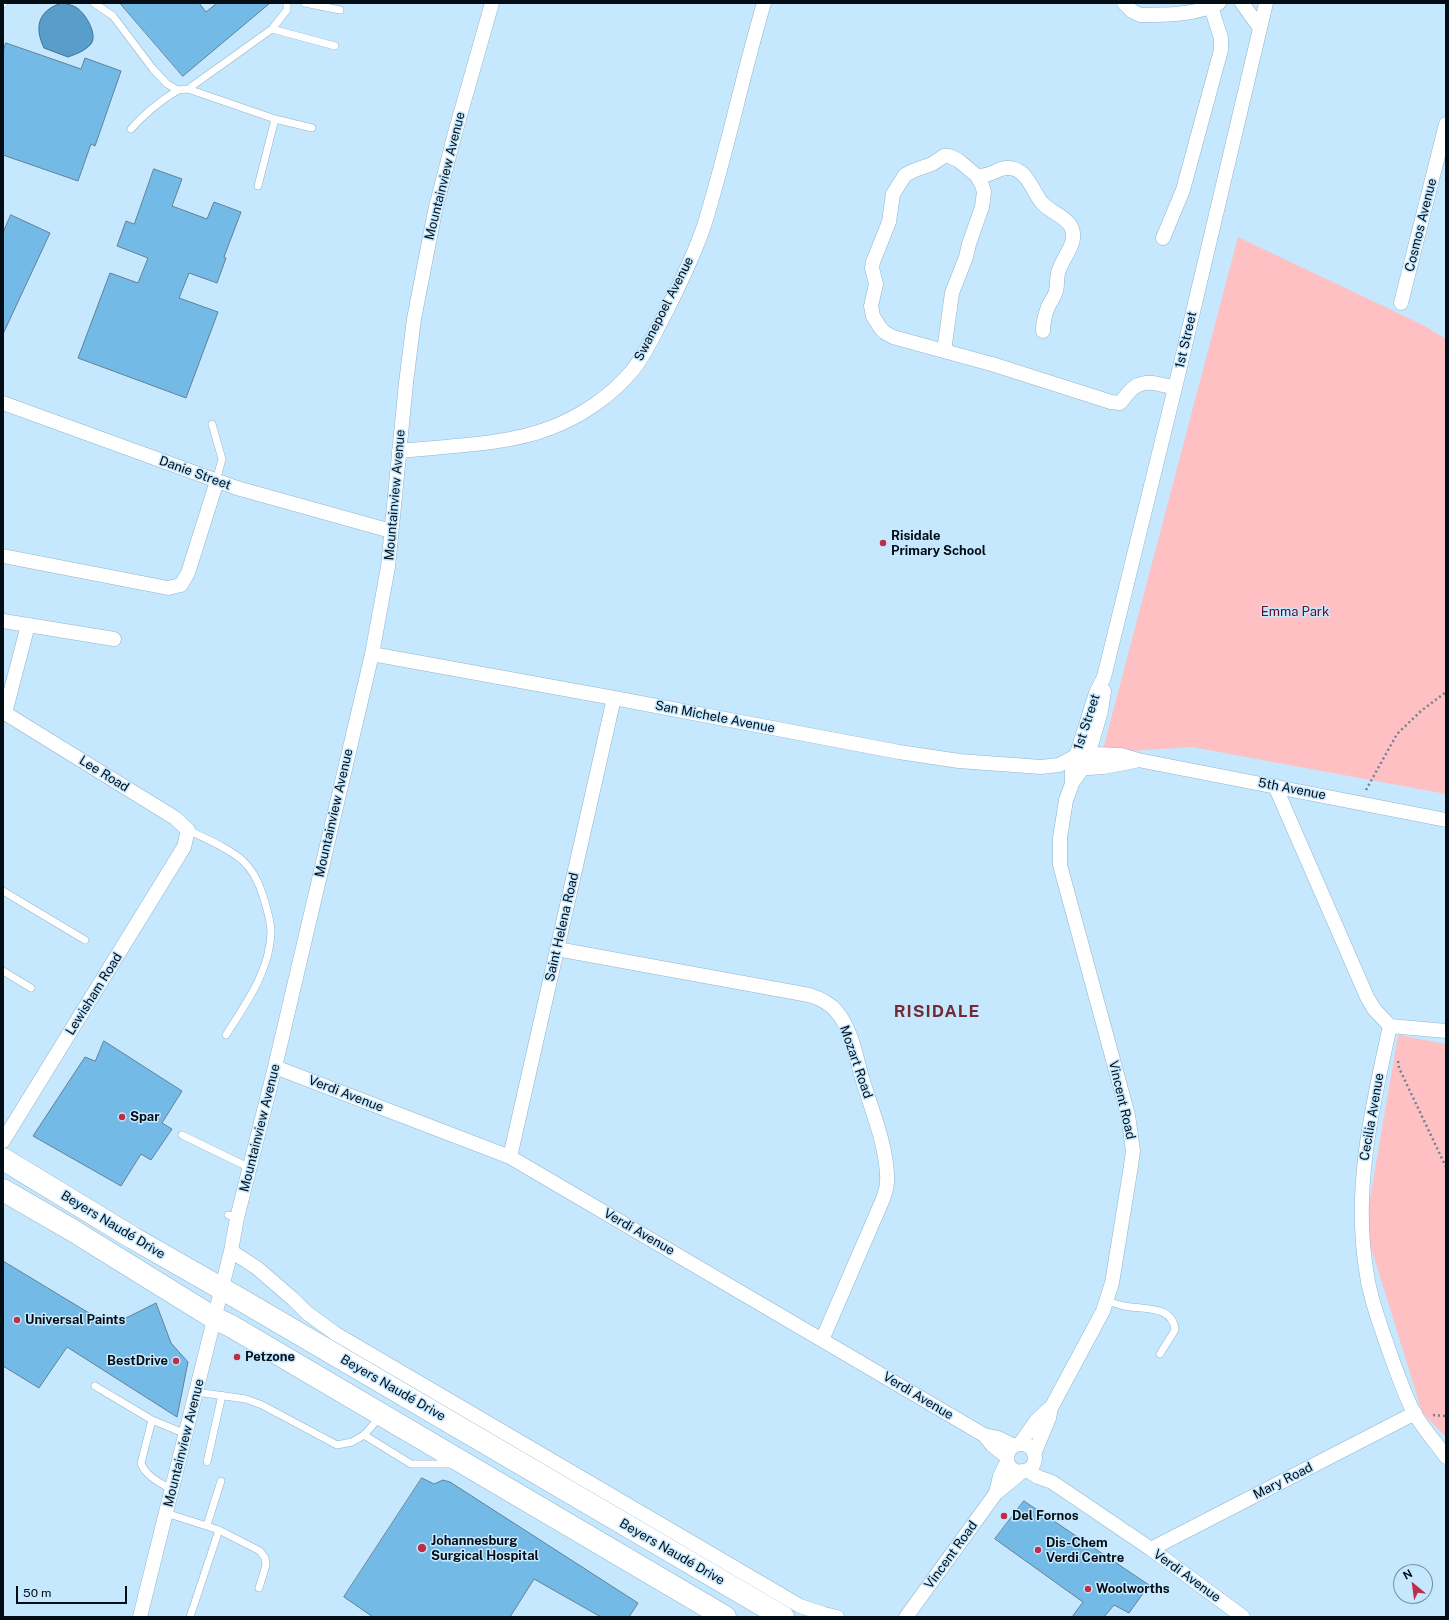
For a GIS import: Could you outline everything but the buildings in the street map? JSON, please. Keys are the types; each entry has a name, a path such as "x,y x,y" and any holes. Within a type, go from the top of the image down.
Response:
{"main road":[{"name":"Beyers Naudé Drive","path":"3,1159 133,1238 783,1617"},
{"name":"Beyers Naudé Drive","path":"3,1190 72,1230 214,1318 231,1326 725,1617"}],"street":[{"name":"Mountainview Avenue","path":"140,1617 231,1251 233,1217 250,1168 275,1067 372,654 386,582 414,319 435,211 455,132 492,3"},
{"name":"Swanepoel Avenue","path":"399,451 492,441 550,429 585,411 606,396 632,371 647,348 683,277 704,227 764,3"},
{"path":"1124,3 1132,11 1140,15 1192,11 1215,5 1221,38 1221,50 1183,190 1163,238"},
{"path":"1242,3 1260,28"},
{"name":"1st Street","path":"1080,762 1096,693 1104,677 1175,388 1266,3"},
{"name":"Cosmos Avenue","path":"1401,303 1446,124"},
{"path":"944,351 952,292 978,222 983,200 982,185 977,176 958,160 949,156 905,175 894,194 889,222 872,268 876,284 871,306 873,316 884,332 893,337 944,351 995,365 1118,403 1124,399 1131,390 1144,382 1156,383 1175,388"},
{"path":"977,176 991,175 1006,168 1015,169 1022,173 1042,203 1066,221 1072,229 1074,236 1071,246 1058,270 1056,293 1045,316 1043,331"},
{"name":"Danie Street","path":"3,403 217,481 391,531"},
{"path":"3,556 168,588 181,585 188,573 217,481"},
{"path":"3,621 114,639"},
{"path":"4,712 28,625"},
{"name":"San Michele Avenue","path":"372,654 899,752 959,761 1041,767 1080,762 1103,767 1138,760"},
{"name":"Saint Helena Road","path":"510,1157 614,698"},
{"name":"Lee Road","path":"4,712 175,818 188,830"},
{"name":"5th Avenue","path":"1138,760 1446,820"},
{"name":"Vincent Road","path":"906,1617 996,1492 1016,1477 1029,1464 1049,1418 1051,1408 1107,1301 1116,1264 1133,1152 1128,1115 1060,865 1059,853 1060,833 1066,800 1080,762"},
{"path":"1275,786 1367,997 1374,1009 1390,1026 1446,1031"},
{"name":"Lewisham Road","path":"3,1141 184,847 188,830"},
{"name":"Mozart Road","path":"557,949 809,995 819,998 837,1012 849,1036 884,1151 888,1176 887,1188 883,1199 822,1340"},
{"name":"Cecilia Avenue","path":"1390,1026 1374,1099 1366,1149 1362,1196 1362,1225 1367,1276 1374,1305 1391,1357 1414,1413 1446,1457"},
{"name":"Verdi Avenue","path":"275,1067 510,1157 984,1435 992,1445 1012,1452"},
{"name":"Beyers Naudé Drive","path":"231,1251 257,1268 307,1313 336,1334 800,1606 837,1617"},
{"name":"Vincent Road","path":"996,1492 1000,1476 1012,1452 1036,1422 1051,1408"},
{"name":"Mary Road","path":"1151,1549 1414,1413"},
{"path":"1026,1445 1031,1448 1029,1464 1016,1471 1010,1467 1012,1452 1026,1445"},
{"name":"Verdi Avenue","path":"1029,1464 1045,1471 1052,1482 1151,1549 1243,1617"}],"lane":[{"path":"94,3 113,16 153,69 168,84 178,90"},
{"path":"188,89 272,30 287,10 287,3"},
{"path":"305,3 340,10"},
{"path":"272,30 335,46"},
{"path":"131,129 148,111 165,98 178,90 188,89 275,119 312,128"},
{"path":"258,186 275,119"},
{"path":"212,424 222,459 217,481"},
{"path":"188,830 230,851 249,866 262,892 269,915 271,932 268,953 262,975 252,994 226,1035"},
{"path":"3,891 85,940"},
{"path":"3,971 31,988"},
{"path":"182,1135 250,1168"},
{"path":"1107,1301 1125,1306 1154,1309 1162,1312 1172,1319 1175,1330 1160,1354"},
{"path":"95,1386 152,1420 186,1434"},
{"path":"196,1392 246,1399 262,1405 337,1444 352,1442 364,1435 381,1415"},
{"path":"207,1462 222,1395"},
{"path":"152,1420 142,1462 143,1468 148,1474 172,1490"},
{"path":"364,1435 411,1464 465,1464"},
{"path":"207,1525 221,1481"},
{"path":"166,1513 207,1525 260,1552 265,1558 266,1565 259,1588"},
{"path":"190,1617 219,1530"}],"path":[{"path":"1359,802 1397,734 1421,711 1446,692"},
{"path":"1396,1054 1399,1068 1446,1167"}],"green space":[{"name":"Emma Park","path":"1238,237 1423,325 1446,339 1446,794 1192,747 1102,753"},
{"path":"1398,1035 1446,1044 1446,1437 1422,1412 1365,1228"}],"water":[{"path":"62,3 74,6 84,15 90,25 93,35 91,44 86,49 68,57 44,48 39,33 40,20 43,15 54,6"}],"place":[{"name":"Risidale Primary School","path":"883,543"},
{"name":"Spar","path":"122,1117"},
{"name":"Universal Paints","path":"17,1320"},
{"name":"Petzone","path":"237,1357"},
{"name":"BestDrive","path":"176,1361"},
{"name":"Del Fornos","path":"1004,1516"},
{"name":"Johannesburg Surgical Hospital","path":"422,1548"},
{"name":"Dis-Chem Verdi Centre","path":"1038,1550"},
{"name":"Woolworths","path":"1088,1589"}],"district":[{"name":"RISIDALE","path":"937,1012"}]}
